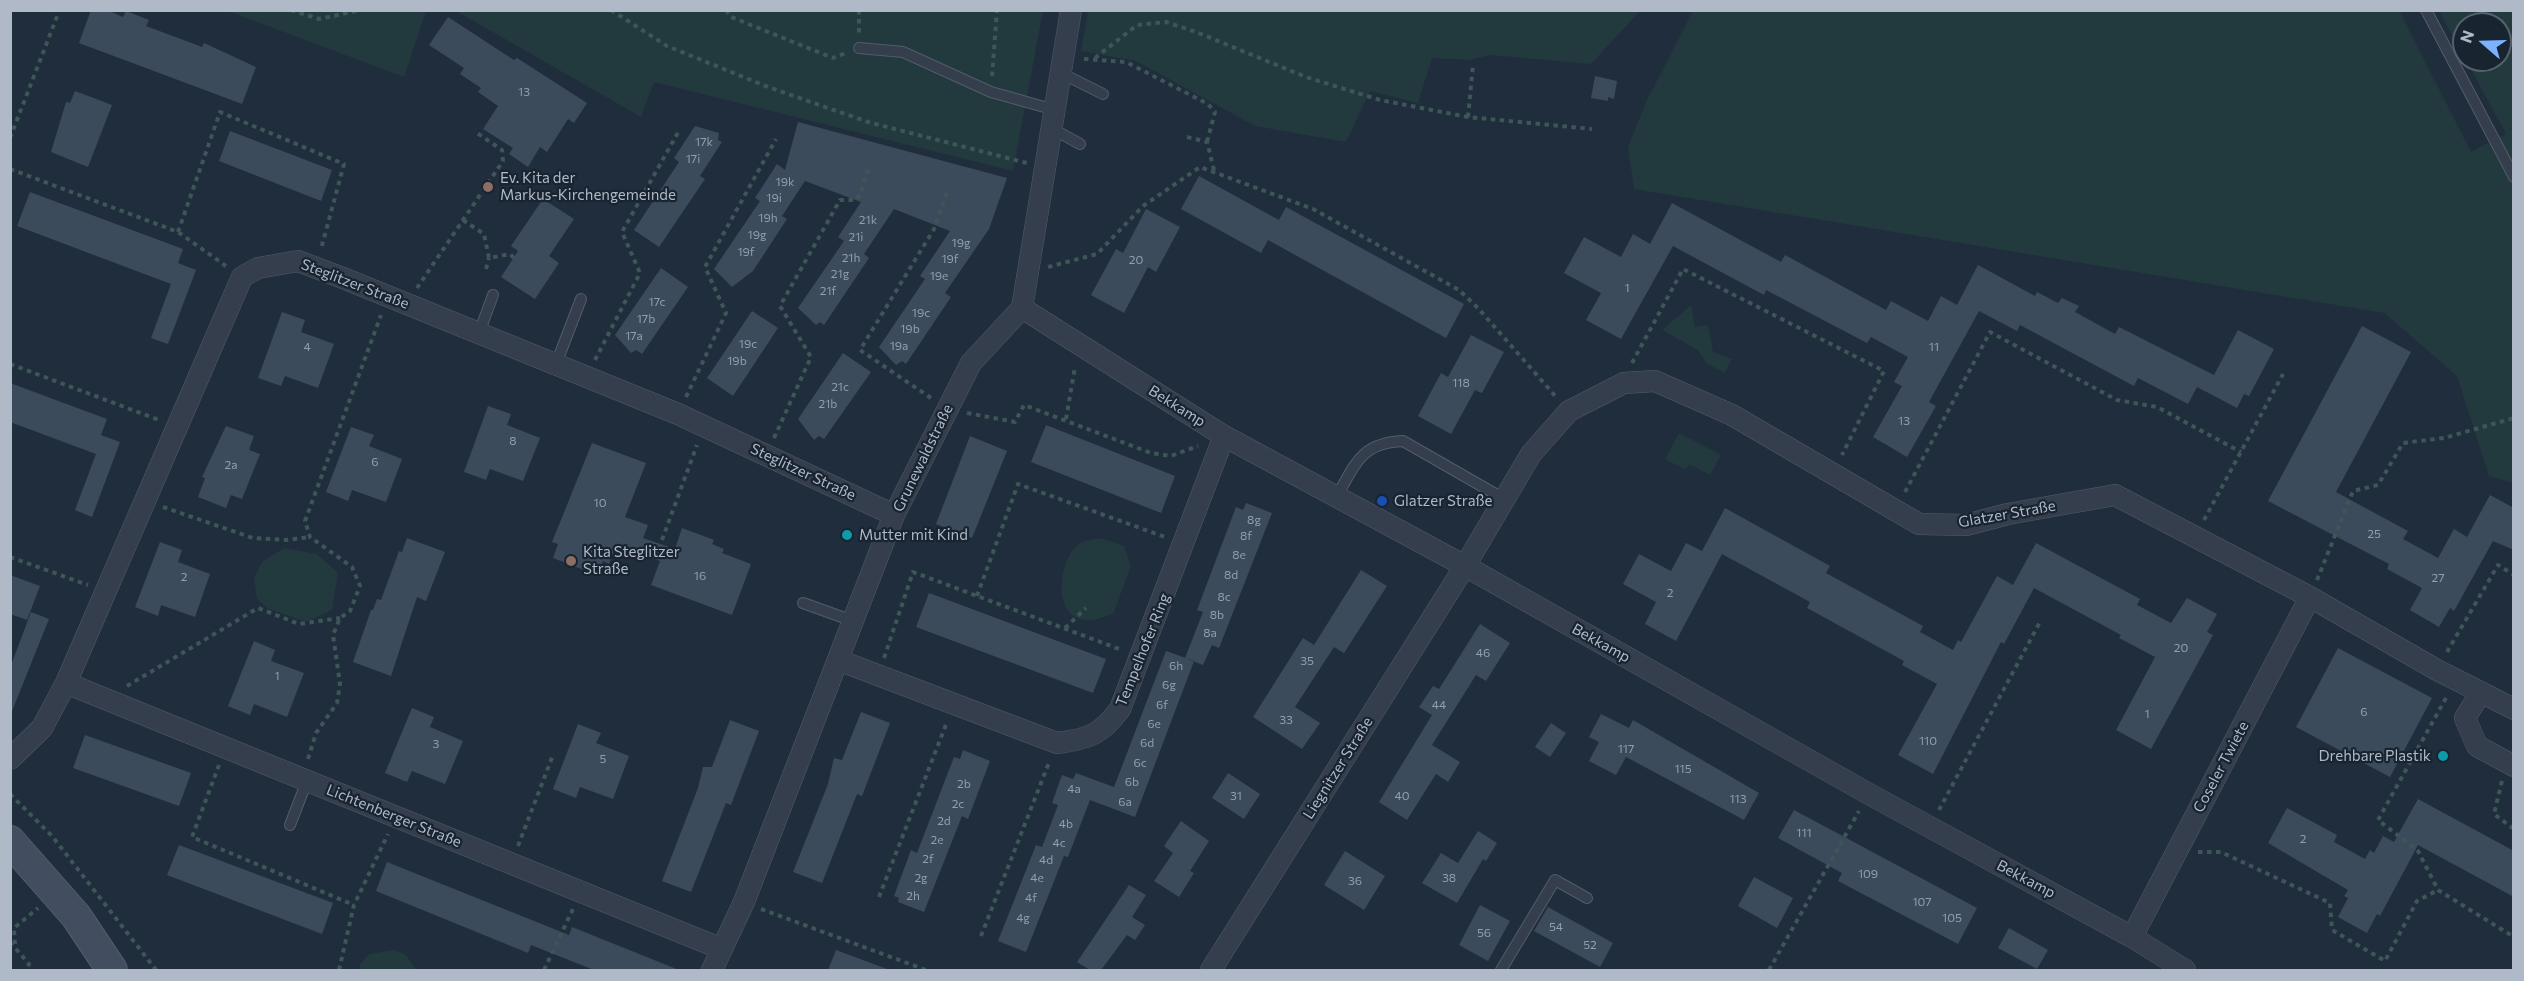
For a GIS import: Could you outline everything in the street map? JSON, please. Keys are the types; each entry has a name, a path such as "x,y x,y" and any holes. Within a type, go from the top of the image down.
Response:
{"street":[{"path":"1022,308 1071,10"},
{"name":"Steglitzer Straße","path":"242,277 258,268 298,261 678,414 894,515"},
{"path":"10,759 42,728 66,682 242,277"},
{"name":"Grunewaldstraße","path":"712,970 744,902 894,515 971,363 1022,308"},
{"name":"Bekkamp","path":"1022,308 1224,436 1465,566 1869,794 2132,937 2185,970"},
{"name":"Glatzer Straße","path":"1465,566 1506,500 1531,454 1569,411 1624,383 1655,381 1732,415 1919,524 1966,525 2008,514 2115,495 2310,597 2437,670 2514,709"},
{"name":"Tempelhofer Ring","path":"838,660 1057,743 1087,739 1107,726 1120,710 1224,436"},
{"name":"Liegnitzer Straße","path":"1211,970 1465,566"},
{"name":"Coseler Twiete","path":"2132,937 2310,597"},
{"name":"Lichtenberger Straße","path":"66,682 722,950"},
{"path":"2481,692 2465,718 2477,746 2510,764"},
{"path":"10,841 76,916 112,970"}],"lane":[{"path":"2426,10 2514,177"},
{"path":"859,48 903,52 1053,119 1080,144"},
{"path":"1061,73 1103,94"},
{"path":"479,333 493,295"},
{"path":"556,364 581,299"},
{"path":"1337,496 1364,451 1383,442 1403,441 1506,500"},
{"path":"803,603 853,621"},
{"path":"290,825 307,781"},
{"path":"1501,970 1555,880 1587,898"}],"path":[{"path":"291,10 319,19 361,10"},
{"path":"611,10 667,46 768,87 868,122 1045,167"},
{"path":"726,10 731,17 833,58 859,48 859,10"},
{"path":"991,92 998,10"},
{"path":"10,138 58,14"},
{"path":"1214,171 1207,142 1214,124 1215,112 1208,104 1126,62 1095,58 1137,26 1166,22 1339,87 1416,108 1468,117 1592,129"},
{"path":"1468,117 1473,65"},
{"path":"178,232 220,112 344,164 315,268"},
{"path":"587,376 640,273 622,232 680,129"},
{"path":"310,537 305,521 313,494 397,300 463,220 503,161 502,150 477,134"},
{"path":"1187,137 1207,142"},
{"path":"678,414 726,313 705,267 776,139"},
{"path":"1027,273 1097,254 1143,206 1200,166 1313,209 1459,290 1478,308 1569,411"},
{"path":"766,455 811,357 780,306 840,200 855,200 860,195 869,167"},
{"path":"10,169 178,232 242,277"},
{"path":"948,189 934,230 860,350 947,409 1015,422 1024,405 1151,453 1171,456 1224,436"},
{"path":"463,220 484,234 489,258 486,269"},
{"path":"489,258 510,254 514,258"},
{"path":"1624,383 1634,356 1683,268 1884,372 1833,473"},
{"path":"1895,510 1990,332 2117,400 2157,407 2241,452"},
{"path":"1066,419 1080,344"},
{"path":"10,364 177,427"},
{"path":"2195,537 2283,374"},
{"path":"2310,597 2354,491 2378,485 2403,443 2444,438 2514,418"},
{"path":"663,540 705,426"},
{"path":"977,596 1018,484 1184,544"},
{"path":"106,699 258,608 299,624 340,618 350,611 360,586 352,567 310,537 253,538 145,501"},
{"path":"10,557 105,592"},
{"path":"2437,670 2498,565 2514,575"},
{"path":"878,675 913,572 1142,657"},
{"path":"1065,628 1086,608"},
{"path":"307,781 308,755 316,733 338,703 340,684 333,635 340,618"},
{"path":"1929,827 2041,620"},
{"path":"2457,680 2378,820 2418,851 2438,890 2514,937"},
{"path":"879,897 953,705"},
{"path":"981,936 1057,743"},
{"path":"226,748 192,837 354,905"},
{"path":"511,864 553,755"},
{"path":"2510,764 2494,814 2514,829"},
{"path":"10,794 52,836 156,970"},
{"path":"1769,970 1869,794"},
{"path":"339,970 354,905 396,817"},
{"path":"2176,852 2221,852 2330,903 2332,930 2385,961 2417,901 2438,890"},
{"path":"544,970 580,892"},
{"path":"27,970 30,964 13,943 14,928 56,893"},
{"path":"744,902 926,970"}],"green space":[{"path":"1088,10 1640,11 1591,64 1490,55 1469,60 1432,58 1418,103 1370,91 1346,142 1255,126 1136,61 1081,51"},
{"path":"2399,10 2471,152 2506,134 2472,72 2512,72 2512,12 2452,12 2452,35 2439,11 2513,11 2513,483 2489,476 2457,376 2384,313 1634,189 1628,147 1646,102 1693,11"},
{"path":"228,11 426,11 404,77"},
{"path":"456,11 1043,11 1013,171 654,82 641,117"},
{"path":"1691,305 1695,327 1708,325 1713,352 1732,359 1725,373 1706,363 1698,350 1662,330"},
{"path":"1679,433 1721,455 1710,475 1689,464 1686,470 1665,459"},
{"path":"1101,538 1124,546 1131,566 1113,614 1093,620 1077,618 1069,611 1064,601 1062,589 1066,563 1079,544"},
{"path":"284,548 317,554 338,573 332,610 306,622 267,608 257,599 254,578 262,562"},
{"path":"395,950 406,955 417,970 359,970 360,964 369,954"}],"building":[{"path":"91,10 107,10 123,17 126,11 149,20 146,26 202,47 204,43 256,67 242,104 79,43"},
{"path":"448,17 514,60 517,58 587,103 574,123 568,119 547,152 540,147 528,167 509,154 513,148 483,129 498,106 478,92 481,88 460,74 464,68 429,45"},
{"path":"1595,76 1617,81 1614,99 1608,97 1608,101 1591,98"},
{"path":"75,91 112,105 88,167 51,152 66,102 70,103"},
{"path":"798,122 1007,178 989,229 945,293 951,297 906,364 902,361 896,365 879,347 925,279 920,276 950,231 894,209 864,254 869,258 824,325 820,322 816,325 798,308 844,241 838,237 861,202 805,181 782,216 787,219 753,271 732,287 714,269 760,201 755,198 777,164 785,170"},
{"path":"695,126 719,133 718,140 722,142 700,176 705,179 659,247 634,230 679,162 674,158"},
{"path":"230,131 332,170 321,201 219,161"},
{"path":"1199,176 1279,220 1286,207 1464,304 1446,338 1268,240 1261,253 1181,209"},
{"path":"30,192 183,249 178,263 196,270 168,344 151,338 171,284 17,226"},
{"path":"543,199 574,219 549,256 559,263 535,299 501,277 518,251 511,246"},
{"path":"1672,203 1781,262 1785,255 1886,310 1891,301 1928,321 1941,296 1957,305 1978,265 2035,296 2037,292 2058,303 2062,298 2079,306 2075,312 2115,334 2119,327 2214,375 2238,330 2274,349 2249,396 2244,394 2237,408 2197,387 2188,404 2138,378 2134,386 2020,325 2017,331 1979,311 1929,402 1936,406 1907,457 1873,437 1902,386 1894,382 1908,357 1871,337 1867,343 1766,290 1764,295 1673,246 1621,339 1586,320 1601,293 1564,273 1584,237 1621,257 1633,234 1650,244"},
{"path":"1146,209 1180,227 1156,272 1148,267 1124,313 1091,295 1116,249 1123,253"},
{"path":"661,268 688,287 642,354 636,350 631,353 615,335"},
{"path":"752,311 778,328 733,396 707,378"},
{"path":"282,312 305,320 301,332 334,344 318,388 285,376 281,386 258,378"},
{"path":"2362,326 2411,352 2336,492 2408,531 2403,539 2438,558 2454,529 2467,537 2490,495 2514,508 2514,550 2493,541 2454,611 2450,608 2439,627 2410,610 2422,588 2387,569 2389,564 2268,501"},
{"path":"1471,335 1504,352 1482,393 1475,390 1451,434 1418,416 1441,373 1448,377"},
{"path":"843,353 871,372 824,439 819,436 814,440 798,419"},
{"path":"10,383 107,419 101,435 120,442 92,517 75,510 96,454 10,422"},
{"path":"488,406 511,414 507,425 540,438 523,481 490,469 486,480 464,472"},
{"path":"1046,425 1175,476 1161,513 1031,462"},
{"path":"226,426 254,436 249,450 260,454 242,499 231,495 226,508 198,497 205,478 202,477"},
{"path":"351,427 374,435 369,446 402,459 386,502 352,490 348,501 326,492"},
{"path":"970,436 1007,451 972,538 936,524"},
{"path":"592,443 646,463 625,517 648,525 643,538 675,549 682,528 714,540 712,544 724,549 722,553 751,564 732,615 651,585 660,561 616,545 609,564 603,561 597,575 553,558 558,544 552,542"},
{"path":"1246,503 1272,513 1219,648 1212,645 1203,665 1185,658 1203,612 1197,610 1236,507 1243,510"},
{"path":"1725,508 1830,566 1826,573 1923,626 1920,632 1953,650 1958,640 1961,642 1997,576 2013,585 2036,543 2140,599 2137,605 2171,623 2187,598 2217,614 2207,632 2213,635 2151,749 2116,730 2155,657 2119,638 2121,635 2034,588 2004,644 2001,642 1933,774 1898,755 1937,684 1902,665 1904,661 1807,608 1810,602 1722,554 1676,641 1645,624 1656,602 1623,584 1639,554 1671,571 1686,543 1702,551"},
{"path":"407,538 445,552 426,601 417,597 391,676 353,662 371,610 377,599 381,600 399,551 402,552"},
{"path":"160,542 182,550 178,562 210,574 195,617 161,605 158,616 135,607"},
{"path":"1361,570 1387,586 1344,653 1334,647 1295,707 1320,723 1302,749 1253,717 1303,638 1314,645"},
{"path":"10,575 40,586 27,620 10,614"},
{"path":"929,593 1106,659 1093,693 916,627"},
{"path":"31,612 49,619 10,716 10,668"},
{"path":"1480,624 1510,643 1486,681 1476,675 1432,745 1460,762 1448,782 1436,774 1407,820 1379,802 1432,715 1419,707 1433,686 1439,689"},
{"path":"254,641 275,650 271,661 304,673 287,717 254,704 250,715 228,706"},
{"path":"2338,648 2432,698 2390,777 2296,727"},
{"path":"1166,651 1194,661 1135,817 1090,800 1068,857 1064,856 1026,952 998,941 1036,845 1042,847 1058,805 1052,803 1062,775 1073,779 1076,773 1114,787"},
{"path":"412,708 434,717 430,727 463,741 445,784 412,771 407,782 385,773"},
{"path":"861,712 890,723 862,796 857,794 822,883 793,872 828,784 834,758 842,760"},
{"path":"1601,714 1629,728 1633,720 1759,793 1744,820 1626,757 1616,775 1589,761 1599,742 1589,737"},
{"path":"730,720 759,731 731,805 726,803 691,892 662,881 698,788 703,767 712,767"},
{"path":"1551,723 1566,733 1550,757 1535,747"},
{"path":"578,724 601,733 596,743 629,756 613,799 580,787 576,798 553,789"},
{"path":"85,735 191,773 179,806 73,768"},
{"path":"963,750 990,761 968,819 962,816 924,912 898,902 899,898 894,896 911,850 917,853 954,757 960,759"},
{"path":"1228,773 1260,794 1244,819 1212,798"},
{"path":"2418,799 2514,851 2514,897 2418,845 2380,916 2377,914 2367,933 2338,917 2348,898 2344,896 2348,890 2268,843 2287,808 2337,835 2334,842 2365,859 2370,850 2374,853 2383,836 2394,842"},
{"path":"1794,810 1977,908 1958,944 1838,881 1842,873 1778,838"},
{"path":"1181,821 1209,841 1190,871 1194,873 1179,897 1154,881 1173,853 1164,846"},
{"path":"1478,831 1497,843 1486,861 1483,859 1457,903 1422,883 1441,853 1458,863"},
{"path":"179,845 333,903 322,934 167,875"},
{"path":"1345,851 1385,876 1364,910 1324,885"},
{"path":"387,862 569,935 572,927 679,970 594,970 531,945 528,953 376,891"},
{"path":"1754,877 1793,898 1777,928 1738,906"},
{"path":"1129,885 1146,895 1132,917 1145,925 1135,940 1127,935 1101,970 1090,970 1077,962"},
{"path":"1480,905 1510,921 1488,961 1459,945"},
{"path":"1548,907 1613,943 1600,967 1534,931"},
{"path":"2009,928 2048,950 2037,969 1998,948"},
{"path":"836,950 887,969 828,970"}],"place":[{"name":"Ev. Kita der Markus-Kirchengemeinde","path":"488,187"},
{"name":"Glatzer Straße","path":"1382,501"},
{"name":"Mutter mit Kind","path":"847,535"},
{"name":"Kita Steglitzer Straße","path":"571,561"},
{"name":"Drehbare Plastik","path":"2443,756"}]}
